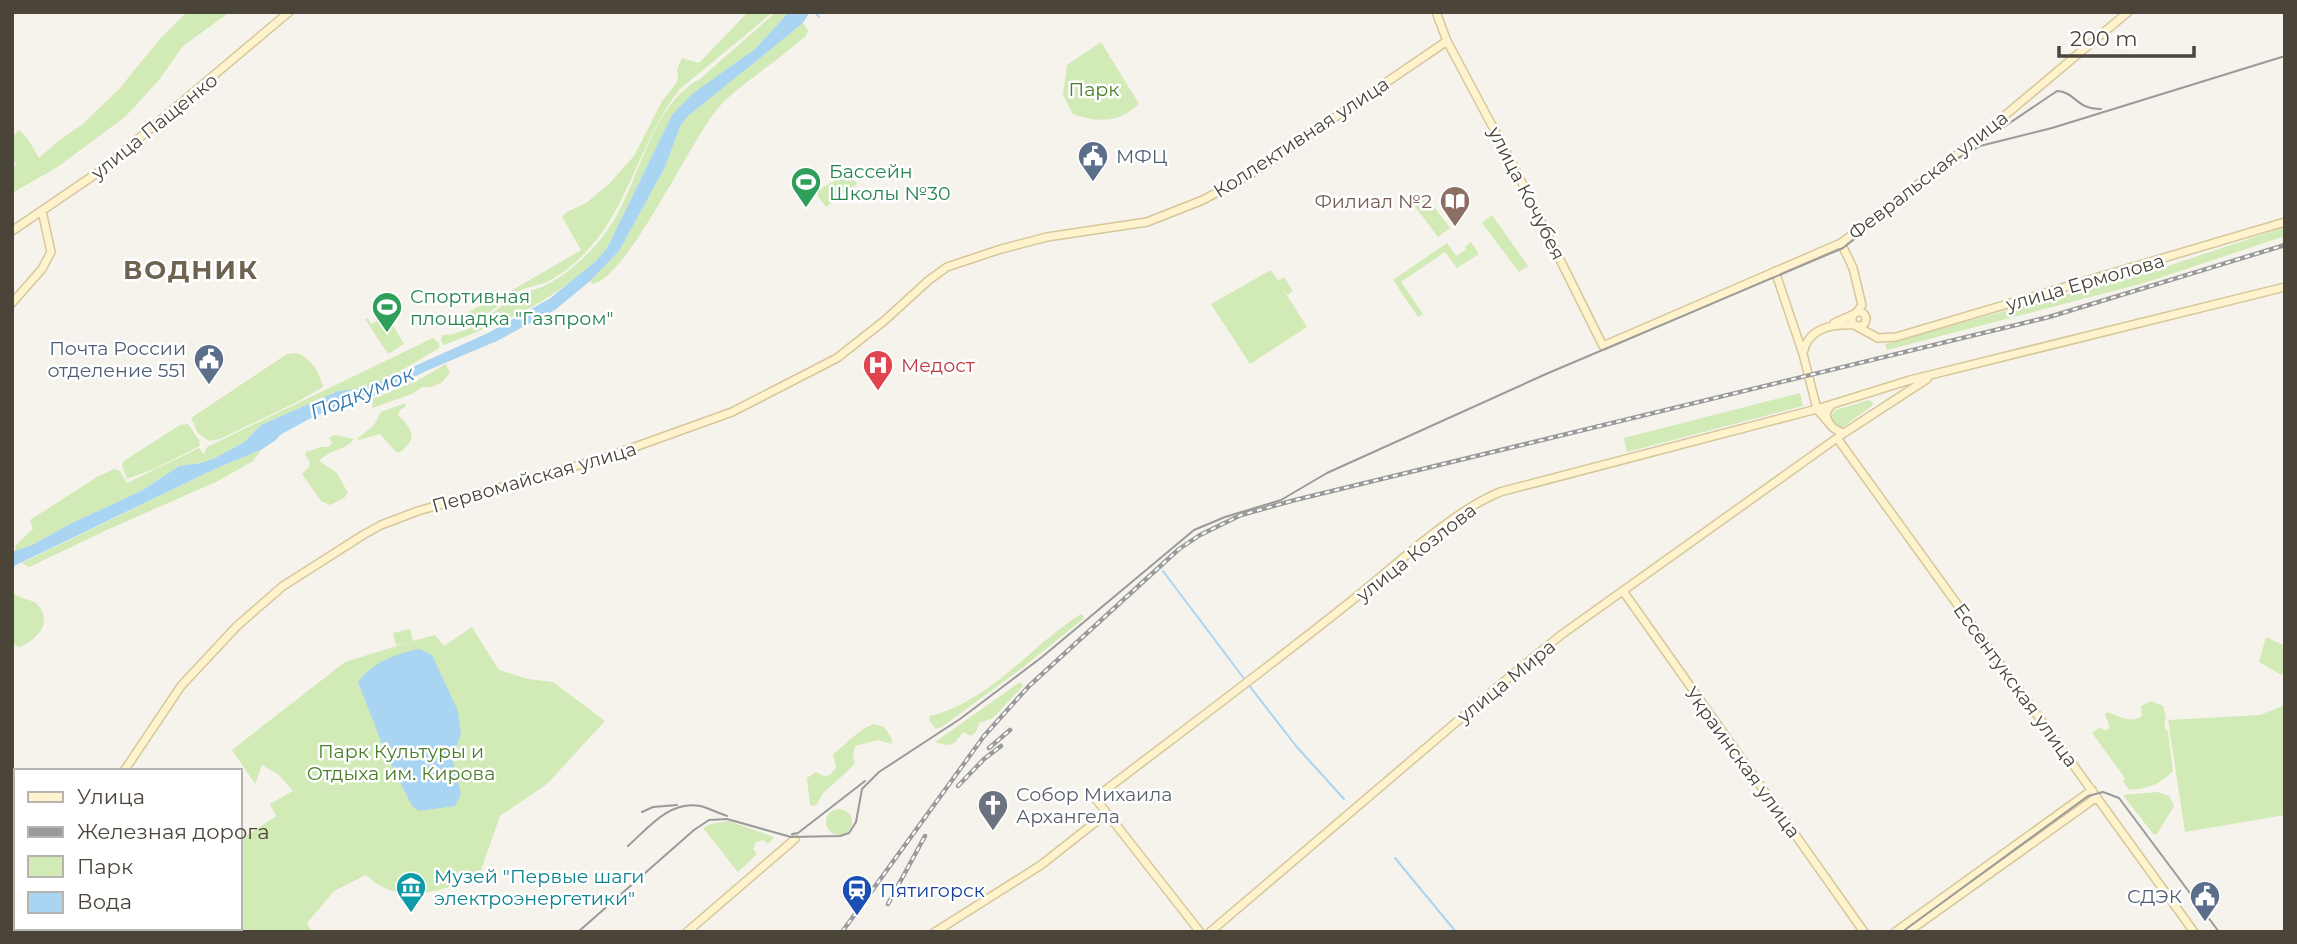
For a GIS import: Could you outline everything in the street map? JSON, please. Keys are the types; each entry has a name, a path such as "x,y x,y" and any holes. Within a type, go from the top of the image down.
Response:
{"street":[{"name":"улица Пащенко","path":"12,231 100,171 289,12"},
{"path":"1437,12 1447,41"},
{"name":"Февральская улица","path":"1604,346 1841,243 1971,144 2128,12"},
{"name":"Коллективная улица","path":"996,250 1046,237 1147,222 1203,200 1256,171 1447,41"},
{"name":"улица Кочубея","path":"1447,41 1604,346"},
{"path":"12,303 42,269 51,252 42,211"},
{"name":"улица Ермолова","path":"1885,339 2285,222"},
{"path":"1803,354 1811,334 1835,326 1862,326 1853,268 1841,243"},
{"name":"Первомайская улица","path":"125,769 181,686 237,626 283,586 363,535 418,511 607,457 732,412 812,373 844,354 947,267 996,250"},
{"path":"1775,271 1803,354 1817,409 1840,435"},
{"path":"1819,450 1830,437 1826,413 1831,404 1910,380 1931,377 2285,287"},
{"path":"1860,314 1872,331 1885,339"},
{"path":"1860,314 1851,321 1855,326 1885,339"},
{"path":"1799,343 1803,334 1860,314"},
{"name":"улица Мира","path":"1210,932 1561,635 1840,435 1931,377"},
{"path":"1866,395 1877,400 1874,413"},
{"name":"улица Козлова","path":"1107,813 1096,798 1438,531 1490,496 1831,404"},
{"name":"Ессентукская улица","path":"1840,435 2194,932"},
{"name":"Украинская улица","path":"1623,592 1864,932"},
{"path":"1895,932 2094,794"},
{"path":"1908,932 2094,794"},
{"path":"935,932 1041,866 1107,813 1200,932"},
{"path":"687,932 794,839"}],"green space":[{"path":"187,12 230,12 183,46 159,80 125,117 56,168 12,193 12,168 16,165 12,157 12,137 19,130 39,158 83,124 120,88 159,40"},
{"path":"748,12 773,12 680,89 666,109 622,199 596,241 579,259 553,278 521,290 470,323 454,327 450,322 487,302 489,304 581,250 562,217 586,203 608,185 634,156 662,101 678,79 677,70 682,58 699,63"},
{"path":"776,12 789,12 755,49 672,115 607,248 596,261 560,290 528,309 444,345 441,341 442,335 461,332 512,298 555,280 586,255 618,214 656,128 668,109 682,92"},
{"path":"803,23 808,30 806,36 719,107 624,257 608,275 593,284 590,281 619,251 665,167 680,127 688,116"},
{"name":"Парк","path":"1101,42 1139,104 1124,115 1108,120 1073,114 1063,95 1067,65"},
{"path":"848,173 857,184 826,207 815,192"},
{"path":"1425,195 1450,228 1438,237 1413,204"},
{"path":"1492,215 1528,266 1519,272 1482,223"},
{"path":"2285,227 2285,236 2144,283 1887,350 1885,344 2162,268"},
{"path":"1471,242 1479,254 1457,268 1445,252 1401,282 1423,314 1418,317 1393,280 1447,243 1456,256 1466,250 1465,247"},
{"path":"1271,270 1278,281 1284,277 1293,291 1288,295 1283,289 1307,327 1250,364 1211,304"},
{"name":"Спортивная площадка \"Газпром\"","path":"387,315 404,344 388,354 365,319 372,324"},
{"path":"433,338 439,343 439,348 392,376 366,388 338,391 261,425 243,443 215,458 179,466 143,490 15,551 16,545 33,529 30,520 97,477 114,469 120,471 127,483 199,448 204,454 207,447"},
{"path":"297,353 307,358 314,367 323,387 220,439 209,441 198,433 191,418 287,354"},
{"path":"446,364 450,373 441,383 422,387 412,394 372,408 373,399 420,379"},
{"path":"1800,393 1803,406 1627,452 1624,438"},
{"path":"1869,400 1873,402 1872,406 1843,427 1835,427 1830,419 1835,410"},
{"path":"406,404 405,407 398,415 410,430 411,438 400,452 396,452 380,434 359,440 358,438 374,425 381,412"},
{"path":"188,424 200,446 127,479 122,466 124,461 180,425"},
{"path":"334,435 354,439 347,446 319,461 337,473 348,493 330,505 321,501 302,474 310,462 306,452 329,447 332,443 329,438"},
{"path":"261,450 253,461 218,481 29,567 22,563 219,467"},
{"path":"12,593 35,602 41,609 44,622 33,639 19,647 12,643"},
{"path":"1081,614 1083,619 942,727 936,729 929,721 930,716 952,709 991,686"},
{"name":"Парк Культуры и Отдыха им. Кирова","path":"472,627 499,670 528,679 553,682 605,721 547,784 500,816 479,876 436,891 407,893 392,891 366,875 334,891 307,923 312,932 182,932 242,930 243,838 276,816 270,804 293,791 278,774 262,765 255,784 232,750 345,662 409,642 396,645 393,633 410,629 413,641 435,635 444,646"},
{"path":"2266,637 2285,646 2285,677 2259,662"},
{"path":"1020,682 1023,686 993,718 979,723 976,732 971,736 963,732 952,744 935,742"},
{"path":"2151,701 2163,706 2173,771 2153,785 2129,790 2123,781 2125,778 2092,733 2100,727 2105,731 2110,728 2105,714 2107,712 2124,719 2138,718 2142,716 2141,706"},
{"path":"2285,705 2285,815 2185,832 2168,720 2260,715"},
{"path":"873,724 884,727 892,744 878,740 855,746 855,763 852,767 823,793 817,804 810,805 807,778 816,772 824,776 830,775 836,768 833,754"},
{"path":"2158,792 2169,796 2174,806 2154,835 2123,795"},
{"path":"839,809 848,813 852,822 848,831 839,835 830,831 826,822 830,813"},
{"path":"729,821 774,837 768,844 763,840 756,842 753,849 757,854 738,872 703,828"}],"water":[{"name":"Подкумок","path":"789,12 810,12 803,23 688,116 680,127 665,167 619,251 590,281 555,310 497,341 426,371 381,394 336,407 311,418 280,435 261,450 219,467 12,567 12,552 32,545 143,490 179,466 215,458 243,443 261,425 338,391 366,388 488,333 549,299 596,261 607,248 672,115 692,94 755,49"},
{"path":"420,649 432,655 458,711 461,734 452,757 461,794 455,806 419,811 412,806 386,754 358,682 371,669 386,660"}],"waterway":[{"path":"815,12 819,17"},
{"path":"1163,571 1245,680"},
{"path":"1248,684 1296,746 1344,799"},
{"path":"1395,858 1456,932"}],"tram line":[{"path":"578,932 694,830 709,820 727,819 791,837 840,836 849,833 856,822 862,789 879,772 960,719 1042,657 1194,530 1225,517 1281,500 1327,473 1546,374 1843,248 1958,158 1980,146 2052,128 2285,56"},
{"path":"1983,141 2057,91 2068,94 2081,104 2101,109"},
{"path":"792,834 798,833 865,781"},
{"path":"1902,932 2088,796 2103,792 2119,798 2219,932"},
{"path":"642,812 653,807 677,805"},
{"path":"628,846 660,817 679,807 700,806 727,816"}],"railway":[{"path":"842,932 984,736 1029,686 1179,549 1200,535 1241,515 2049,317 2285,245"},
{"path":"989,748 1010,730"},
{"path":"958,786 1001,746"},
{"path":"888,904 925,836"}],"place":[{"name":"МФЦ","path":"1093,183"},
{"name":"Бассейн Школы №30","path":"806,209"},
{"name":"Филиал №2","path":"1455,228"},
{"name":"Спортивная площадка \"Газпром\"","path":"387,334"},
{"name":"Почта России отделение 551","path":"209,386"},
{"name":"Медост","path":"878,392"},
{"name":"Собор Михаила Архангела","path":"993,832"},
{"name":"Музей \"Первые шаги электроэнергетики\"","path":"411,914"},
{"name":"Пятигорск","path":"857,917"},
{"name":"СДЭК","path":"2205,923"}],"district":[{"name":"ВОДНИК","path":"191,270"}]}
